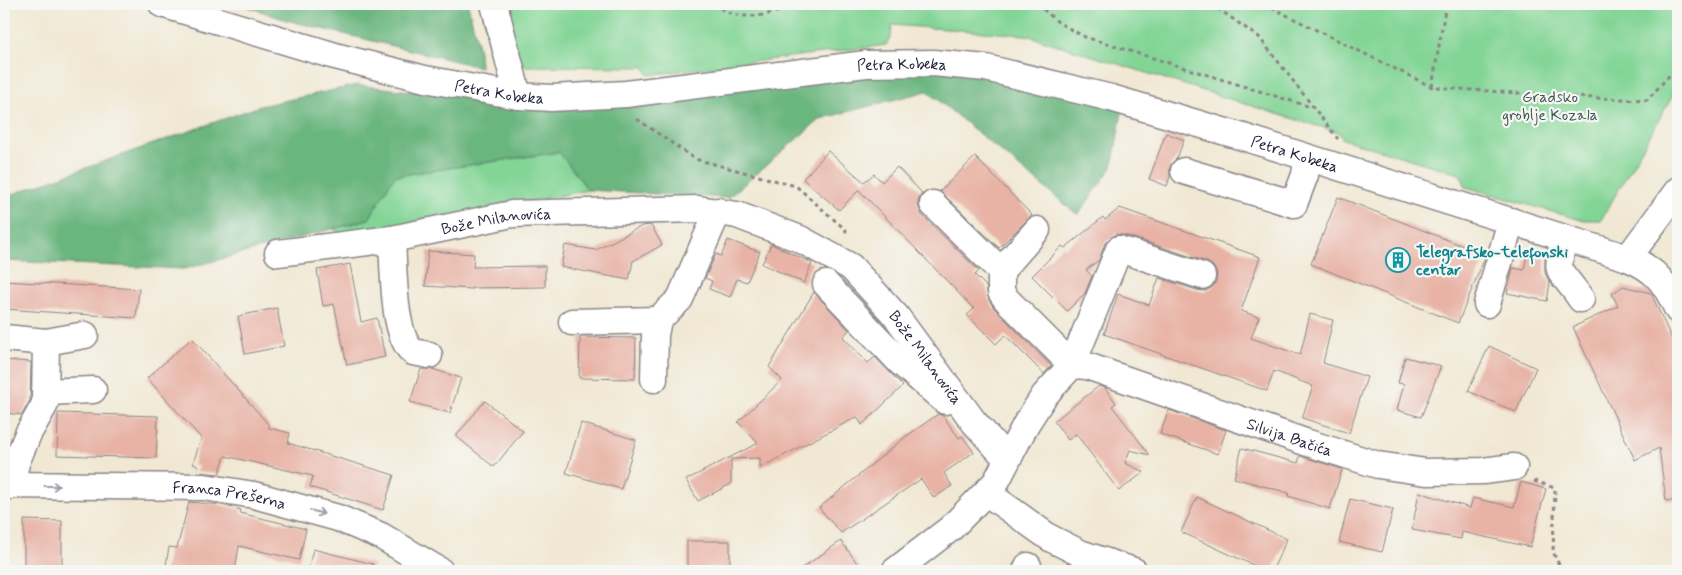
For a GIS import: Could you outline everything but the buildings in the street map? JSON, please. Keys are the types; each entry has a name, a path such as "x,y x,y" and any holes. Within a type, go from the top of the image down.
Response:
{"street":[{"name":"Petra Kobeka","path":"162,4 344,59 425,79 518,96 586,98 866,64 950,65 986,68 1111,98 1628,258 1656,274 1668,290 1678,310"},
{"path":"494,4 518,96"},
{"path":"1184,172 1294,204 1305,174 1307,158"},
{"path":"1628,258 1678,190"},
{"path":"932,204 1001,271"},
{"name":"Bože Milanovića","path":"278,253 392,239 512,214 688,209 718,211 764,224 800,239 840,261 866,281 896,316 962,406 1007,460"},
{"path":"654,379 655,334 658,320 680,300 718,211"},
{"path":"1486,304 1511,221"},
{"path":"1037,230 1001,271 1001,292 1072,365"},
{"path":"1564,238 1557,264 1560,273 1581,299"},
{"path":"392,239 399,325 403,339 413,352 428,355"},
{"path":"895,571 951,528 996,482 1044,396 1072,365 1119,249 1202,276"},
{"path":"826,284 900,362 948,403 962,406"},
{"path":"572,322 658,320"},
{"path":"4,338 46,342 84,336"},
{"path":"7,486 28,434 45,404 46,342"},
{"name":"Silvija Bačića","path":"1072,365 1087,366 1305,442 1378,465 1426,472 1483,471 1514,467"},
{"path":"45,392 93,390"},
{"name":"Franca Prešerna","path":"7,486 204,487 254,495 338,518 381,536 440,571"},
{"path":"987,493 1050,538 1080,553 1134,571"}],"path":[{"path":"714,4 723,11 747,17 779,12 794,4"},
{"path":"1037,4 1059,23 1085,37 1314,108"},
{"path":"1212,4 1260,37 1340,142"},
{"path":"1264,4 1432,86 1571,97 1647,100 1678,66"},
{"path":"1432,86 1446,4"},
{"path":"630,114 695,158 796,186 846,230 840,261"},
{"path":"1514,467 1521,477 1555,488 1554,552 1562,571"}],"green space":[{"path":"240,4 468,4 479,51 480,67 286,20"},
{"name":"Gradsko groblje Kozala","path":"481,4 1678,4 1678,91 1676,90 1601,220 1581,220 1466,187 1460,174 1343,139 1338,132 1026,35 892,25 891,37 886,45 648,75 645,67 523,66 514,46 492,54"},
{"path":"861,69 981,70 1123,107 1112,167 1078,215 927,91 820,119 728,198 588,190 559,152 394,176 369,219 184,269 4,261 4,197 260,106 357,85 580,110 674,94"},
{"path":"559,152 588,190 349,238 333,229 369,219 394,176"}],"place":[{"name":"Telegrafsko-telefonski centar","path":"1398,260"}]}
